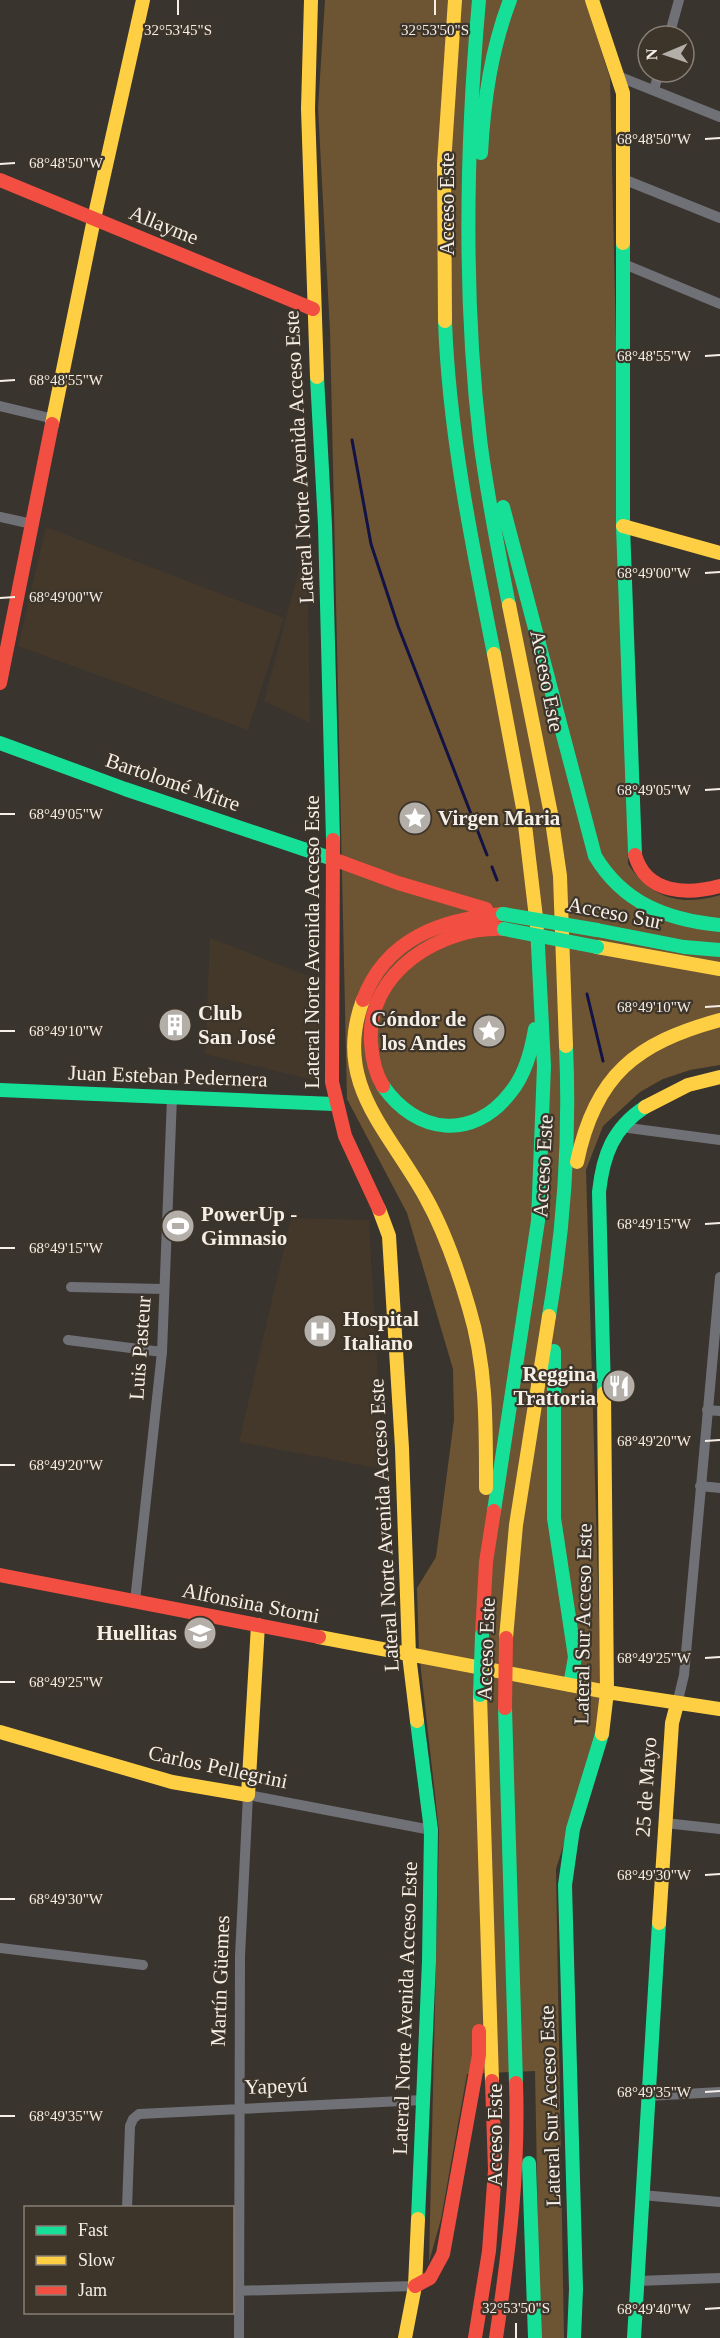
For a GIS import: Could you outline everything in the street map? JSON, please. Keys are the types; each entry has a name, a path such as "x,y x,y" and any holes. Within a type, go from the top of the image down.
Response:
{"main road":[{"path":"0,683 94,219 143,0"},
{"name":"Lateral Norte Avenida Acceso Este","path":"311,0 308,109 313,309 325,525 333,859 334,1104 341,1128 385,1222 389,1236 402,1448 409,1655 431,1830 415,2286 405,2338"},
{"path":"444,0 437,130 435,269 445,319"},
{"name":"Acceso Este","path":"455,0 442,192 445,319 464,496 523,808 540,964 543,1074 542,1178 528,1295 486,1562 482,1635 480,1695 482,1821 495,2170 490,2242 475,2338"},
{"name":"Acceso Este","path":"479,0 469,109 468,272 480,437 489,503 551,814 560,876 568,1092 559,1256 516,1525 506,1638 505,1708 516,2186 496,2338"},
{"path":"468,272 480,183 484,87 489,60 510,0"},
{"path":"592,0 620,77 623,93 623,526 635,857 648,879 670,891 687,893 720,886"},
{"name":"Allayme","path":"0,180 313,309"},
{"path":"472,324 484,371 501,499 581,811 596,856 619,888 637,901 667,916 720,925"},
{"path":"623,526 720,553"},
{"name":"Bartolomé Mitre","path":"0,743 125,789 459,903 503,914"},
{"path":"486,1562 486,1412 484,1373 477,1338 437,1220 358,1082 353,1054 353,1035 366,988 378,968 414,935 442,922 474,915 503,914"},
{"name":"Acceso Sur","path":"503,914 684,947 720,950"},
{"name":"Acceso Sur","path":"540,964 536,1026 530,1055 521,1077 503,1102 480,1119 452,1126 423,1121 396,1105 379,1083 370,1050 371,1024 385,988 406,963 431,945 477,928 504,929 720,969"},
{"path":"559,1256 570,1209 580,1140 587,1115 601,1092 639,1053 678,1032 720,1020"},
{"path":"621,1127 653,1103 681,1089 720,1077"},
{"name":"Juan Esteban Pedernera","path":"0,1090 334,1104"},
{"name":"Lateral Sur Acceso Este","path":"574,2338 576,2289 565,1885 573,1829 601,1742 607,1692 607,1520 600,1192 602,1162 609,1145 621,1127"},
{"path":"552,1308 554,1518 575,1657 570,1685"},
{"name":"Alfonsina Storni","path":"0,1575 607,1692 720,1709"},
{"name":"Martín Güemes","path":"248,1795 258,1625"},
{"name":"25 de Mayo","path":"634,2338 665,1823 672,1723 677,1704"},
{"name":"Carlos Pellegrini","path":"0,1732 172,1782 248,1795"},
{"path":"415,2286 430,2278 437,2269 443,2254 479,2055 482,1821"},
{"path":"514,2030 529,2148 535,2338"}],"street":[{"path":"672,24 679,0"},
{"path":"620,77 720,117"},
{"path":"654,90 656,84"},
{"path":"623,178 720,218"},
{"path":"624,264 720,304"},
{"path":"0,406 54,419"},
{"path":"0,517 33,524"},
{"name":"Luis Pasteur","path":"135,1601 162,1352 172,1097"},
{"path":"621,1127 720,1140"},
{"name":"25 de Mayo","path":"677,1704 684,1675 720,1277"},
{"path":"71,1287 164,1289"},
{"path":"68,1340 162,1352"},
{"path":"707,1410 720,1411"},
{"path":"700,1486 720,1488"},
{"name":"Carlos Pellegrini","path":"248,1795 431,1830"},
{"name":"Martín Güemes","path":"239,2338 236,2291 240,1956 248,1795"},
{"path":"665,1823 720,1829"},
{"path":"0,1948 143,1965"},
{"path":"648,2096 720,2092"},
{"name":"Yapeyú","path":"127,2206 133,2119 139,2114 423,2100"},
{"path":"642,2195 720,2202"},
{"path":"637,2281 720,2278"},
{"path":"236,2291 415,2286"}],"shaded area":[{"path":"325,0 585,0 610,78 628,864 646,885 668,897 692,900 720,895 720,1065 690,1070 663,1079 640,1092 603,1126 586,1170 601,1687 596,1742 556,1869 564,2338 540,2338 535,2071 467,2074 441,2219 429,2262 439,1831 419,1652 417,1588 436,1557 454,1420 453,1369 407,1213 347,1099 330,331 318,108"},
{"path":"46,527 284,618 248,730 18,646"},
{"path":"307,540 310,723 264,701"},
{"path":"210,938 322,981 321,1082 205,1054"},
{"name":"Hospital Italiano","path":"291,1218 369,1220 383,1469 239,1442"}],"waterway":[{"path":"352,440 371,544 398,626 487,855"},
{"path":"492,867 497,880"},
{"path":"587,994 603,1061"}],"traffic: fast":[{"path":"479,0 469,165 471,329 480,439 509,605"},
{"path":"481,153 490,75 503,19 510,0"},
{"path":"623,243 623,526 635,855"},
{"path":"445,321 456,447 494,654"},
{"path":"317,377 325,525 333,840"},
{"path":"503,507 595,856 619,886 648,906 682,919 720,925"},
{"path":"0,743 125,789 333,859"},
{"path":"503,914 597,930"},
{"path":"494,1511 538,1221 544,1066 537,926"},
{"path":"504,929 597,947"},
{"path":"597,930 684,947 720,950"},
{"path":"383,1086 396,1102 428,1122 445,1126 462,1125 479,1119 495,1108 520,1079 527,1063 535,1029"},
{"path":"549,1316 559,1249 565,1182 566,1046"},
{"path":"0,1090 334,1104"},
{"path":"604,1393 599,1192 603,1166 617,1133 645,1107"},
{"path":"554,1351 554,1518 575,1657 570,1685"},
{"path":"480,1695 482,1635"},
{"path":"505,1708 516,2083"},
{"path":"417,1721 431,1830 429,1961 418,2219"},
{"path":"574,2338 576,2289 565,1885 573,1829 602,1734"},
{"path":"634,2338 659,1923"},
{"path":"529,2163 535,2338"}],"traffic: slow":[{"path":"52,424 94,219 143,0"},
{"path":"311,0 308,109 317,377"},
{"path":"445,321 444,164 455,0"},
{"path":"592,0 623,93 623,243"},
{"path":"623,526 720,553"},
{"path":"509,605 551,814 560,876 566,1046"},
{"path":"494,654 523,808 537,926"},
{"path":"597,947 720,969"},
{"path":"363,1000 355,1030 354,1056 359,1081 381,1127 426,1198 439,1224 456,1265 475,1330 484,1397 486,1488"},
{"path":"577,1162 595,1106 608,1085 624,1067 643,1052 665,1040 720,1020"},
{"path":"645,1107 688,1085 720,1077"},
{"path":"379,1209 389,1236 402,1448 409,1655 417,1721"},
{"path":"506,1638 516,1525 549,1316"},
{"path":"602,1734 607,1692 604,1393"},
{"path":"0,1732 172,1782 248,1795 258,1625"},
{"path":"319,1637 607,1692 720,1709"},
{"path":"480,1695 492,2081"},
{"path":"659,1923 672,1723 677,1704"},
{"path":"405,2338 415,2286 418,2219"}],"traffic: jam":[{"path":"0,180 313,309"},
{"path":"0,683 52,424"},
{"path":"333,840 332,1082 345,1136 379,1209"},
{"path":"635,855 640,868 648,878 658,884 682,890 720,886"},
{"path":"333,859 398,883 486,909"},
{"path":"363,1000 373,979 386,961 401,947 438,927 503,914"},
{"path":"383,1086 372,1054 373,1018 381,995 394,975 412,958 433,945 480,930 504,929"},
{"path":"482,1635 486,1562 494,1511"},
{"path":"0,1575 319,1637"},
{"path":"505,1708 506,1638"},
{"path":"415,2286 430,2278 443,2254 479,2055 479,2031"},
{"path":"475,2338 489,2251 495,2170 492,2081"},
{"path":"496,2338 512,2211 516,2148 516,2083"}],"place":[{"name":"Virgen Maria","path":"415,818"},
{"name":"Club San José","path":"175,1025"},
{"name":"Cóndor de los Andes","path":"489,1031"},
{"name":"PowerUp - Gimnasio","path":"178,1226"},
{"name":"Hospital Italiano","path":"320,1331"},
{"name":"Reggina Trattoria","path":"619,1386"},
{"name":"Huellitas","path":"200,1633"}]}
